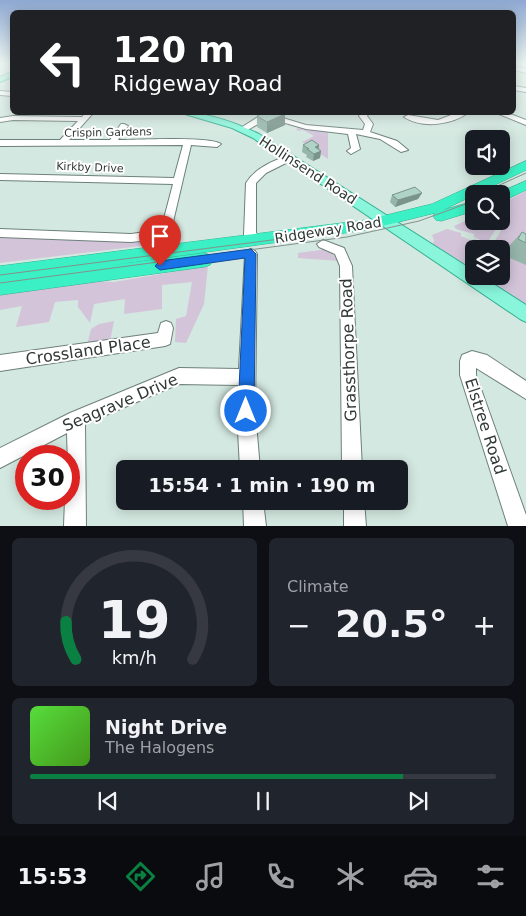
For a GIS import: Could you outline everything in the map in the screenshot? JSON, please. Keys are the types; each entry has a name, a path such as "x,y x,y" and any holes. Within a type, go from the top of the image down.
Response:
{"highway":[{"name":"Ridgeway Road","path":"0,286 391,225 437,207 526,165"},
{"path":"510,193 526,185"},
{"name":"Ridgeway Road","path":"0,273 161,253 323,244 391,225 465,208"}],"main road":[{"name":"Hollinsend Road","path":"193,115 243,129 526,314"}],"street":[{"path":"62,143 88,115"},
{"path":"243,129 268,115"},
{"path":"273,115 303,127 366,133 404,146"},
{"path":"365,115 368,124 366,133"},
{"path":"408,117 425,122 443,123 460,115"},
{"path":"505,115 526,123"},
{"path":"0,120 13,118 83,119"},
{"path":"112,144 124,126"},
{"path":"351,131 356,149 351,151"},
{"path":"161,253 188,142"},
{"name":"Crispin Gardens","path":"0,143 112,144 188,142 217,144"},
{"path":"249,460 246,377 255,247 250,236 251,183 253,178 261,171 289,158"},
{"name":"Kirkby Drive","path":"0,177 178,181"},
{"path":"0,233 103,238 131,238 166,234"},
{"name":"Grassthorpe Road","path":"323,244 340,252 345,260 352,460"},
{"name":"Crossland Place","path":"0,363 165,339 166,328"},
{"name":"Elstree Road","path":"520,521 468,375 468,361 472,359 481,361 526,391"},
{"name":"Seagrave Drive","path":"0,458 76,419 179,376 246,377"},
{"path":"75,526 76,419"},
{"path":"254,510 255,526"},
{"path":"354,510 355,526"}],"shaded area":[{"path":"298,127 328,132 328,159 302,142 314,136 303,130 296,130"},
{"path":"526,191 526,305 496,285 510,285 510,240 495,240 501,230 510,230 510,199"},
{"path":"465,221 465,230 495,230 489,240 480,240 474,237 474,234 456,229 454,226"},
{"path":"447,229 461,233 461,236 470,240 465,240 465,265 433,244 432,235"},
{"path":"0,237 153,239 157,244 0,263"},
{"path":"328,249 339,261 298,258 298,253"},
{"path":"208,266 204,304 186,343 175,342 176,319 186,316 192,282 162,285 162,309 124,314 125,299 94,304 90,323 78,307 78,300 55,302 49,322 16,327 22,306 0,310 0,293 93,281 114,282"},
{"path":"114,321 110,341 87,345 91,329 99,324"}],"building":[{"path":"259,115 283,115 267,122 257,116"},
{"path":"312,140 319,145 315,147 321,151 314,154 303,145"},
{"path":"415,187 422,193 398,200 392,195"},
{"path":"522,232 526,234 526,243 518,239"}],"tram line":[{"path":"500,185 526,173"},
{"path":"0,283 347,237 419,221 465,204"},
{"path":"0,275 342,231"}],"route":[{"path":"160,266 251,254 246,411"}]}
